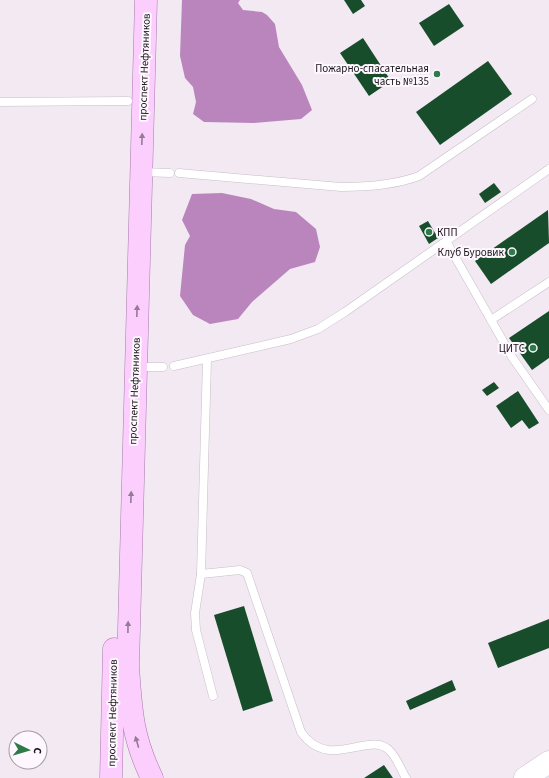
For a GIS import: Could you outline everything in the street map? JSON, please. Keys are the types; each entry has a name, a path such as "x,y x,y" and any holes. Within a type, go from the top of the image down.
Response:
{"main road":[{"name":"проспект Нефтяников","path":"111,778 131,0"},
{"name":"проспект Нефтяников","path":"146,0 128,666 134,731 137,744 152,778"},
{"path":"525,778 549,762"}],"lane":[{"path":"179,173 341,187 359,187 408,180 419,176 532,99"},
{"path":"0,102 128,101"},
{"path":"174,366 207,360 291,339 318,329 549,169"},
{"path":"141,172 170,172"},
{"path":"446,241 512,357 549,410"},
{"path":"491,320 549,282"},
{"path":"207,360 201,574 195,613 196,630 213,696"},
{"path":"135,367 163,367"},
{"path":"201,574 240,570 247,573 301,732 311,745 329,751 374,745 382,746 390,751 406,778"}],"shaded area":[{"path":"182,0 240,0 238,3 243,10 262,12 267,15 275,24 279,47 302,85 312,110 301,119 254,123 204,122 193,114 196,102 193,87 185,78 180,56"},
{"path":"222,193 251,199 274,209 296,212 316,229 320,247 315,262 290,269 252,302 238,319 210,324 193,315 180,296 185,245 190,236 182,220 192,194"}],"building":[{"path":"344,0 361,0 365,6 353,14"},
{"path":"449,4 464,26 434,46 419,23"},
{"path":"363,38 391,81 369,96 340,53"},
{"path":"488,61 512,94 440,145 416,112"},
{"path":"494,183 501,192 485,203 479,194"},
{"name":"Клуб Буровик","path":"548,210 549,243 491,284 475,261"},
{"name":"КПП","path":"428,221 438,238 429,244 419,226"},
{"name":"ЦИТС","path":"549,311 549,358 532,370 509,338"},
{"path":"494,382 499,388 487,396 482,390"},
{"path":"518,391 539,423 529,429 522,420 511,428 496,406"},
{"path":"244,606 273,701 243,711 214,615"},
{"path":"549,619 549,648 498,668 488,643"},
{"path":"452,680 456,690 410,710 406,701"},
{"path":"384,765 393,778 364,778"}],"place":[{"name":"Пожарно-спасательная часть №135","path":"437,74"},
{"name":"КПП","path":"429,232"},
{"name":"Клуб Буровик","path":"512,252"},
{"name":"ЦИТС","path":"533,348"}]}
